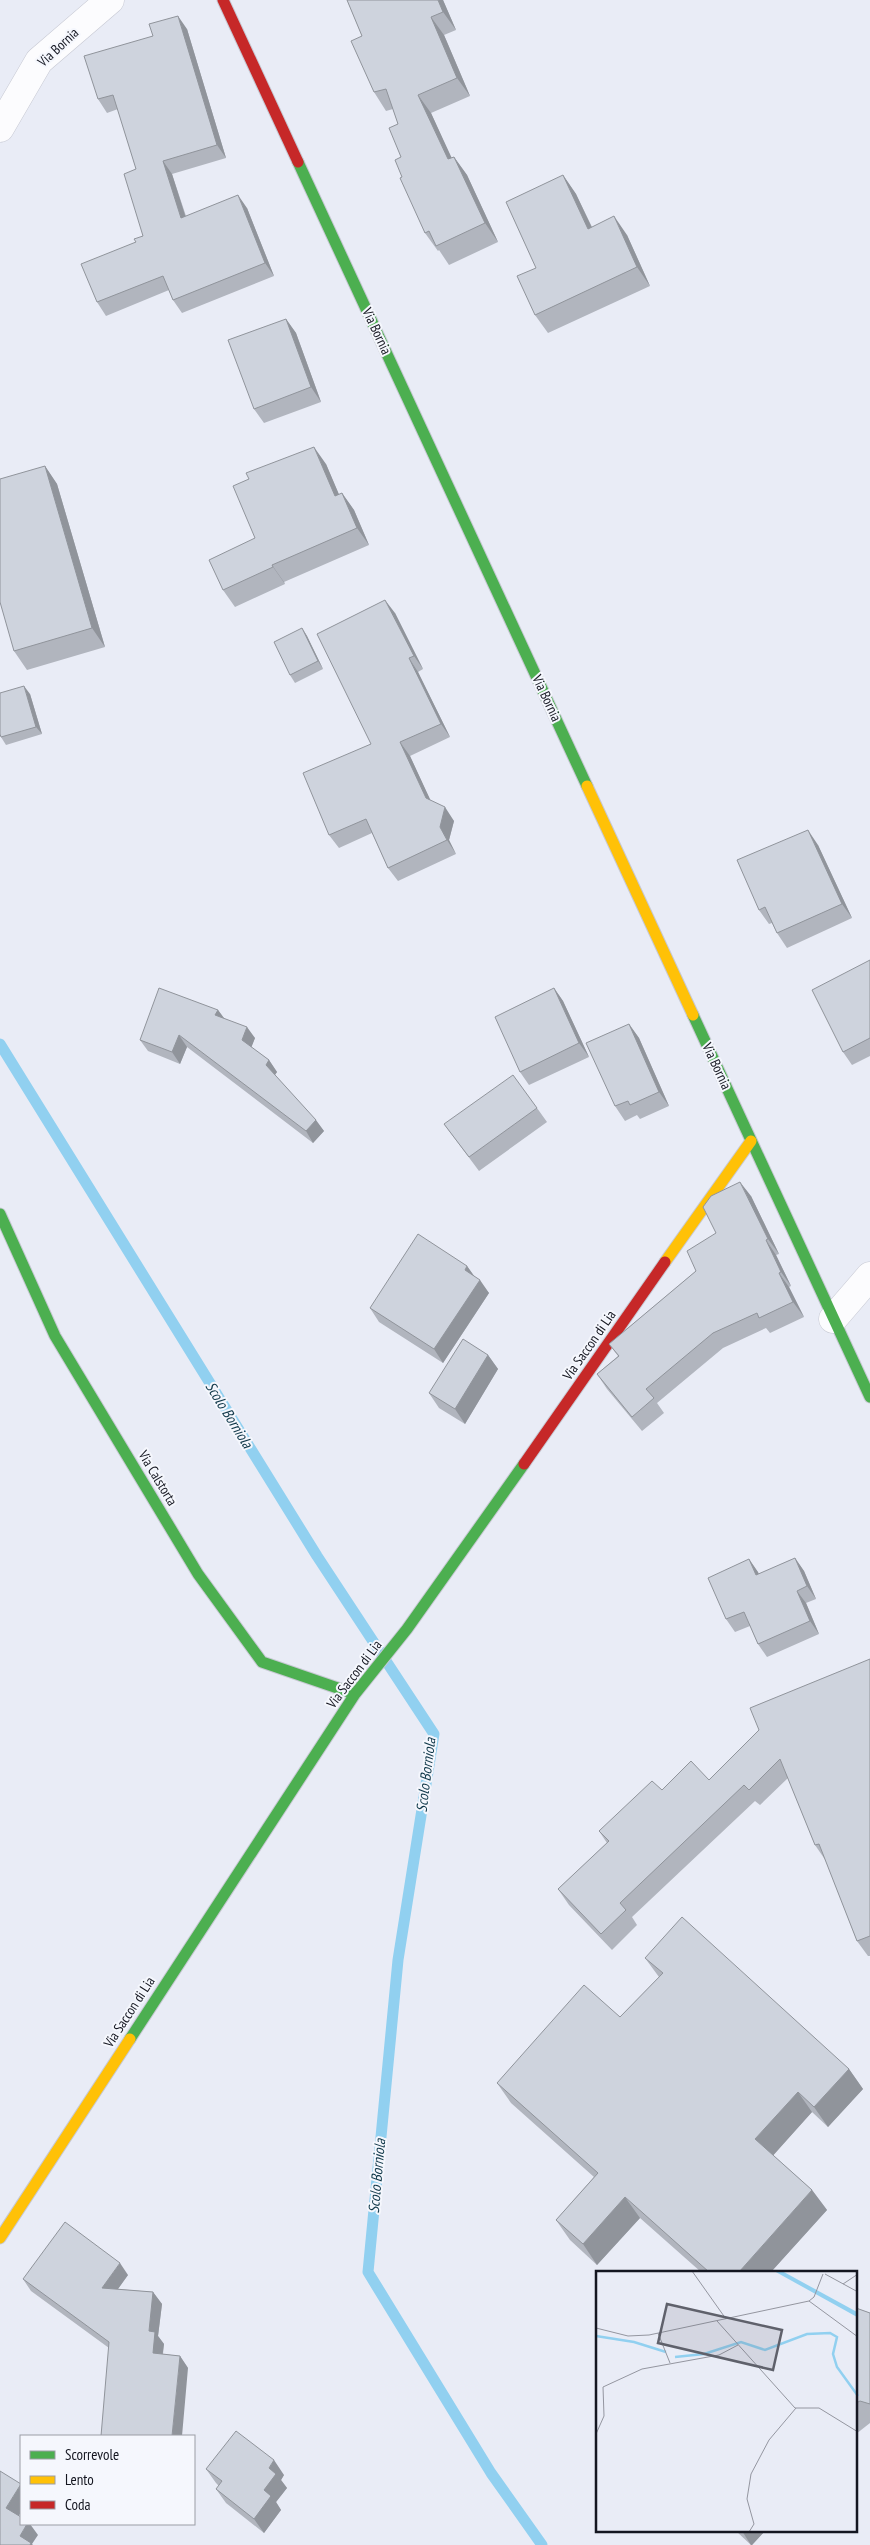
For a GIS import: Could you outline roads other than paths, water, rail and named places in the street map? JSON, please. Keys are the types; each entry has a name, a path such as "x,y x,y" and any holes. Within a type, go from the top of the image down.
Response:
{"street":[{"name":"Via Bornia","path":"0,128 39,61 110,0"},
{"name":"Via Bornia","path":"223,0 870,1397"},
{"name":"Via Saccon di Lia","path":"0,2238 355,1694 396,1643 752,1141"},
{"name":"Via Calstorta","path":"0,1214 55,1336 198,1574 262,1662 355,1694"},
{"path":"833,1319 870,1276"}],"waterway":[{"name":"Scolo Borniola","path":"0,1044 317,1556 434,1734 398,1960 368,2272 491,2473 542,2545"}]}
